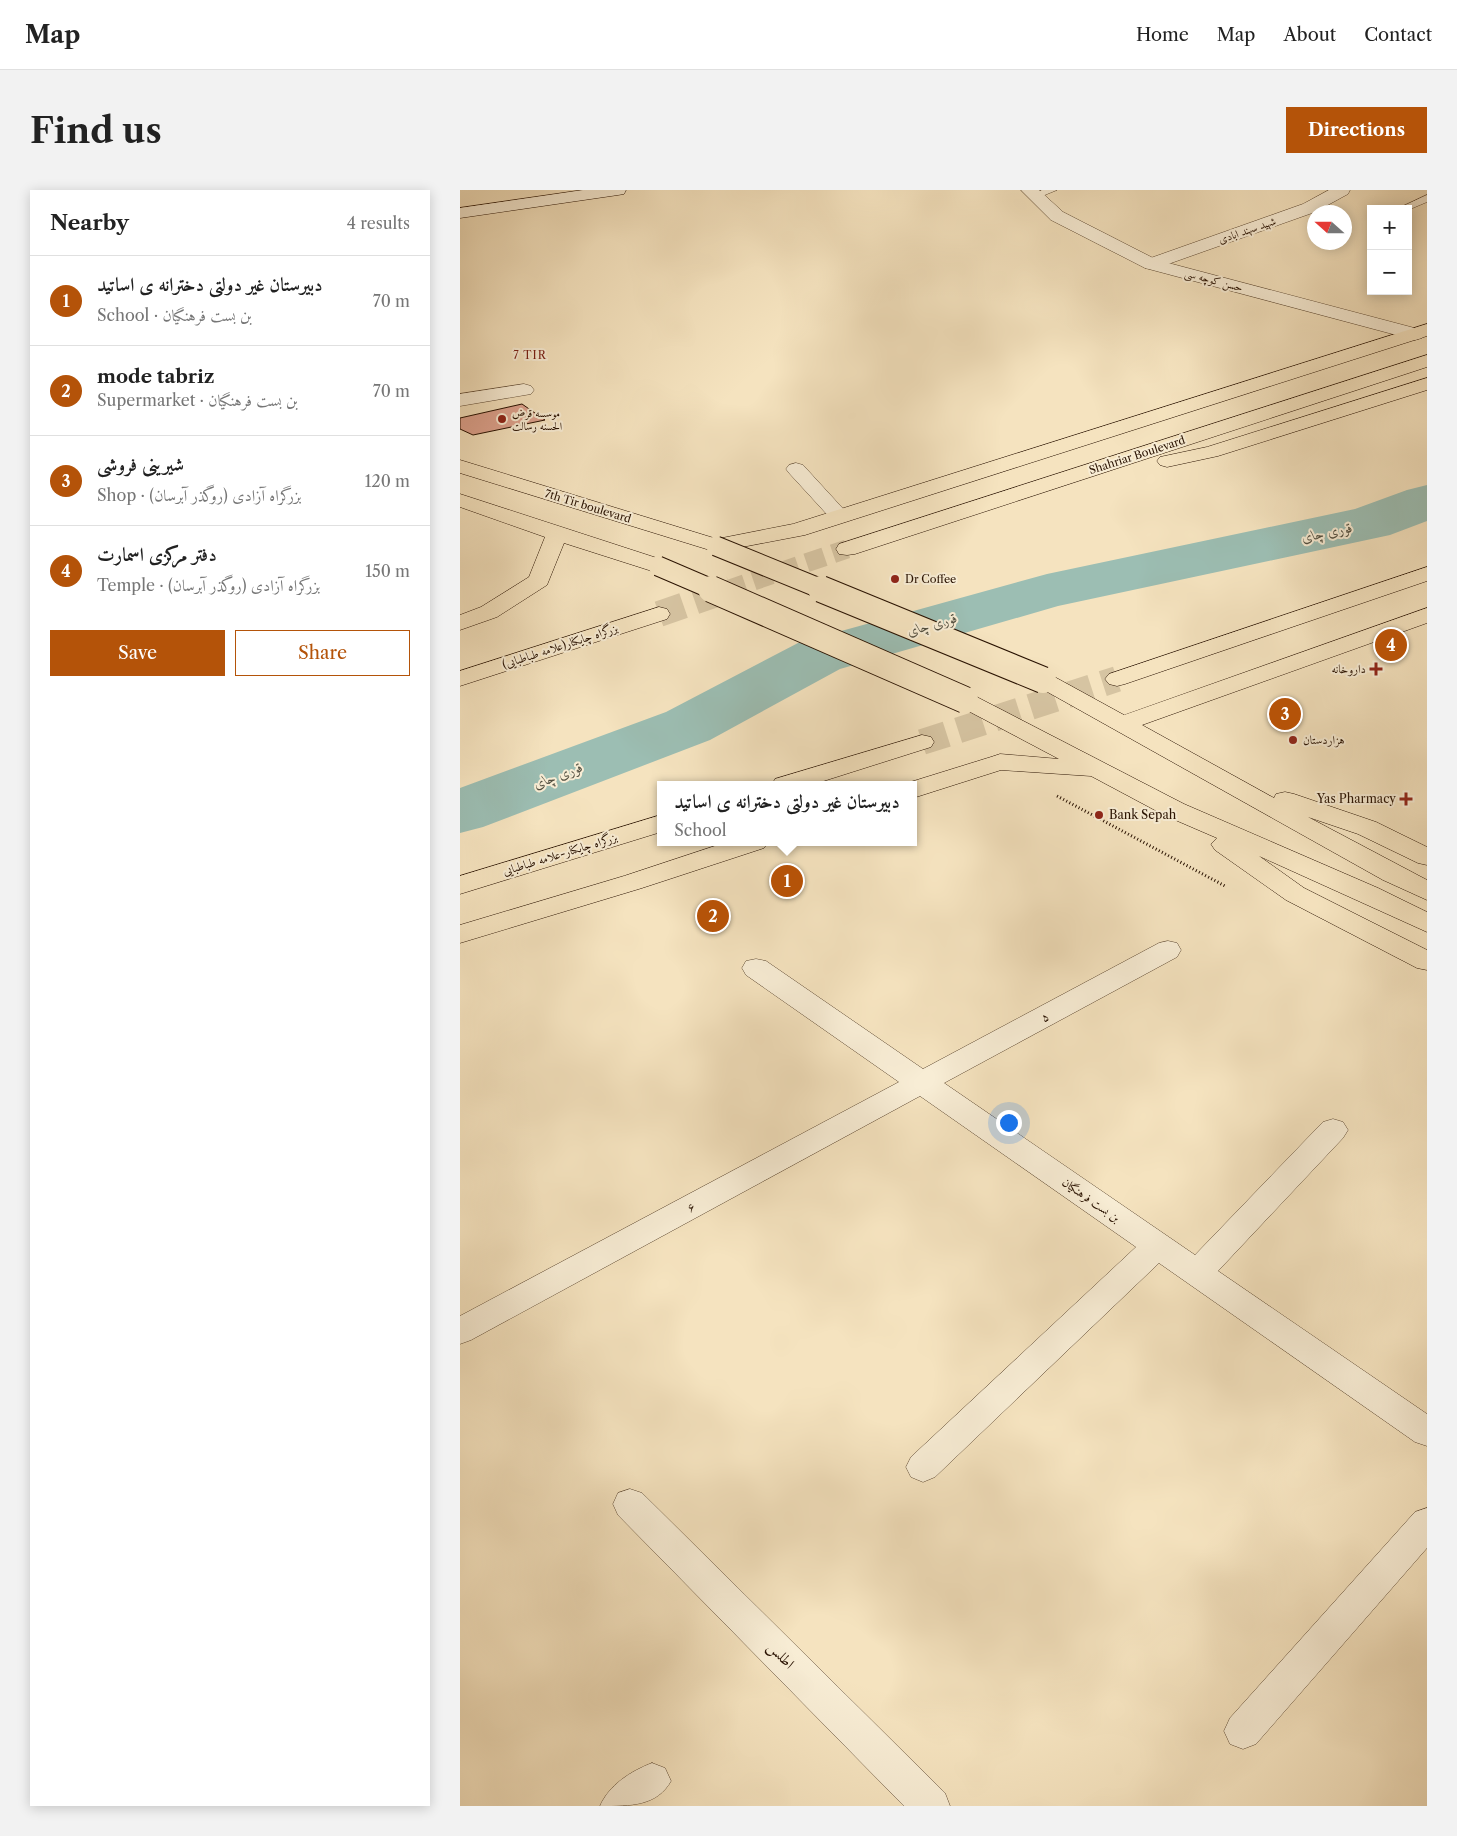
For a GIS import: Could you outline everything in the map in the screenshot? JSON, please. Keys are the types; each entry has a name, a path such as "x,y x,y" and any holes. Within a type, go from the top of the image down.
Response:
{"highway":[{"path":"716,546 797,530 840,517 1421,332"},
{"name":"Shahriar Boulevard","path":"847,549 1427,361"},
{"path":"1050,484 1211,452 1427,384"},
{"name":"7th Tir boulevard","path":"460,466 716,546 1043,680 1220,777"},
{"path":"460,500 557,534 658,566 965,700 1175,810 1369,894 1427,923"},
{"path":"460,623 488,612 539,580 557,534"},
{"path":"1117,679 1427,574"},
{"name":"بزرگراه چایکنار(علامه طباطبایی)","path":"460,679 659,614"},
{"path":"1123,724 1427,615"},
{"path":"797,781 922,742"},
{"path":"917,789 1000,762 1098,770"},
{"path":"1220,777 1367,828 1427,857"},
{"path":"1220,777 1392,874 1427,891"},
{"path":"1175,810 1295,894 1427,961"},
{"name":"بزرگراه چایکنار-علامه طباطبایی","path":"460,885 657,824"},
{"path":"460,934 633,882 743,846"}],"street":[{"path":"460,213 618,190"},
{"name":"شهید سهند ابادی","path":"1151,264 1309,208 1342,190"},
{"name":"حسن کوچه سی","path":"1032,193 1057,216 1151,264 1421,332"},
{"path":"460,400 524,390"},
{"path":"796,469 840,517"},
{"name":"۵","path":"922,1083 1168,950"},
{"name":"بن بست فرهنگیان","path":"756,968 1427,1432"},
{"name":"۶","path":"460,1331 922,1083"},
{"path":"1197,1273 1333,1130"},
{"path":"923,1467 1157,1246"},
{"name":"اطلس","path":"630,1504 931,1806"},
{"path":"1243,1731 1427,1523"},
{"path":"619,1806 652,1781"}],"lane":[{"path":"1032,193 1052,190"},
{"path":"1411,205 1427,198"}],"path":[{"path":"1052,794 1227,887"}],"building":[{"name":"موسسه قرض الحسنه رسالت","path":"522,404 545,420 473,435 460,429 460,418"}],"waterway":[{"name":"قوری چای","path":"460,812 688,726 819,656 1047,591 1370,523 1427,502"}],"tunnel":[{"path":"727,590 847,549"},
{"path":"659,614 731,589"},
{"path":"922,742 1117,679"}],"place":[{"name":"موسسه قرض الحسنه رسالت","path":"502,419"},
{"name":"Dr Coffee","path":"895,579"},
{"name":"دفتر مرکزی اسمارت","path":"1391,645"},
{"name":"داروخانه","path":"1376,669"},
{"name":"شیرینی فروشی","path":"1285,714"},
{"name":"هزاردستان","path":"1293,740"},
{"name":"Yas Pharmacy","path":"1406,799"},
{"name":"Bank Sepah","path":"1099,815"},
{"name":"دبیرستان غیر دولتی دخترانه ی اساتید","path":"787,881"},
{"name":"mode tabriz","path":"713,916"}],"district":[{"name":"7 TIR","path":"530,355"}]}
